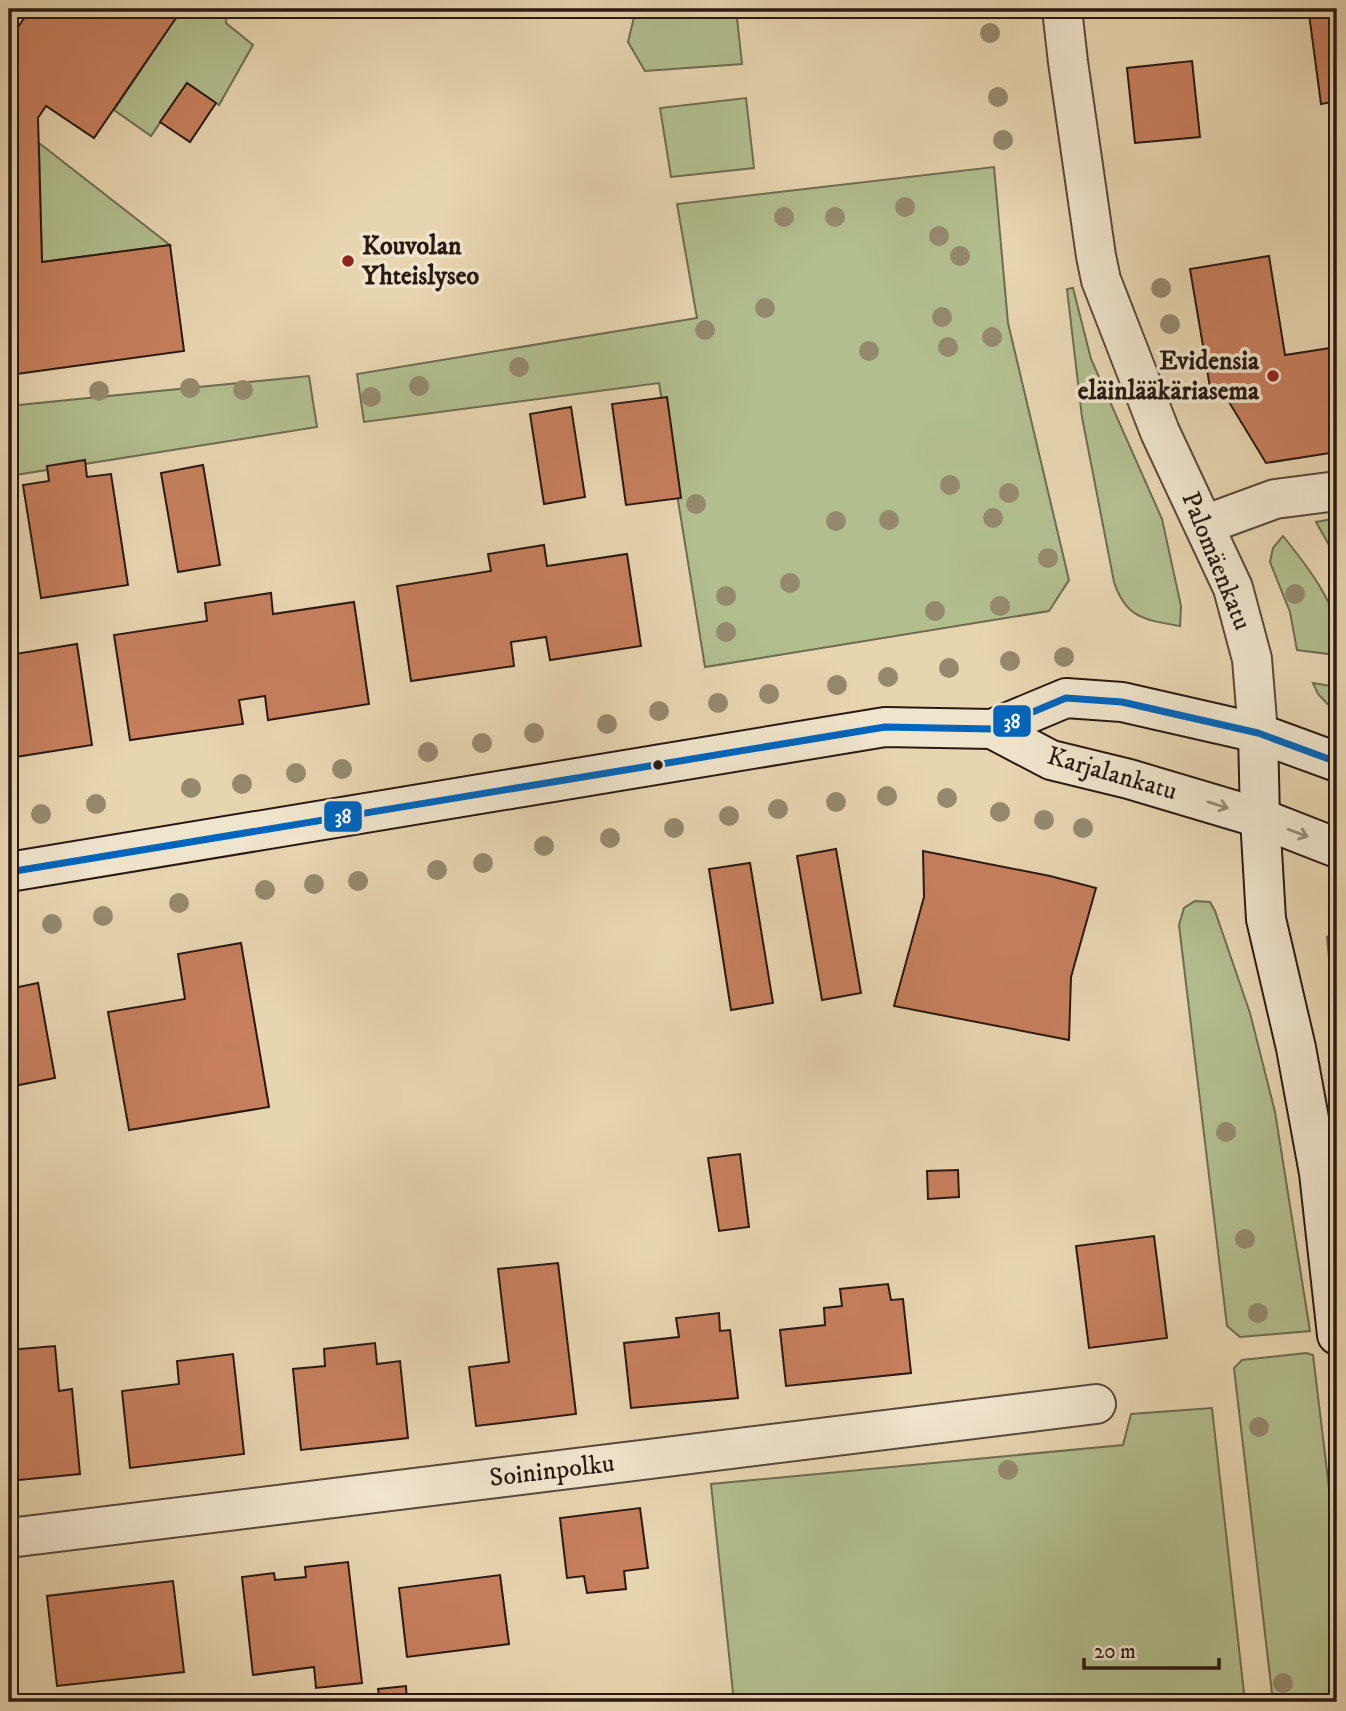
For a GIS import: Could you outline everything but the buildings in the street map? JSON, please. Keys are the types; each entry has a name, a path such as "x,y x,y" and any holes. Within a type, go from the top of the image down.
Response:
{"street":[{"name":"Palomäenkatu","path":"1062,9 1101,280 1160,432 1233,588 1249,642 1258,733 1266,919 1296,1048 1319,1173 1337,1335"},
{"path":"1203,525 1275,499 1337,491"},
{"name":"Karjalankatu","path":"992,729 1066,698 1122,702 1258,733 1337,762"},
{"path":"9,872 885,727 992,729"},
{"name":"Karjalankatu","path":"992,729 1051,760 1129,779 1260,818 1337,848"},
{"name":"Soininpolku","path":"9,1538 1096,1404"}],"green space":[{"path":"182,9 227,9 226,23 253,45 219,105 187,83 151,136 114,110"},
{"path":"636,9 736,9 742,64 645,71 628,42"},
{"path":"746,98 754,168 671,177 660,108"},
{"path":"39,143 170,245 42,262"},
{"path":"994,167 1008,323 1069,580 1049,611 705,667 659,383 364,422 357,374 697,318 677,204"},
{"path":"1073,288 1091,359 1162,519 1181,606 1180,626 1147,619 1131,611 1114,582 1082,417 1067,289"},
{"path":"309,376 317,427 9,476 9,406"},
{"path":"1337,518 1337,559 1316,522"},
{"path":"1283,536 1329,603 1338,630 1337,655 1297,650 1290,612 1270,562 1273,548"},
{"path":"1313,683 1337,687 1337,714 1318,694"},
{"path":"1195,901 1210,902 1215,911 1250,1013 1275,1112 1310,1331 1240,1337 1227,1326 1179,925 1184,908"},
{"path":"1337,933 1337,1045 1327,937"},
{"path":"1306,1353 1313,1355 1337,1554 1337,1702 1273,1702 1234,1368 1242,1360"},
{"path":"1212,1408 1245,1702 734,1702 711,1484 1123,1445 1131,1414"}],"transit line":[{"name":"38","path":"9,872 885,727 992,729 1066,698 1122,702 1258,733 1337,762"}],"place":[{"name":"Kouvolan Yhteislyseo","path":"348,261"},
{"name":"Evidensia eläinlääkäriasema","path":"1273,376"}]}
